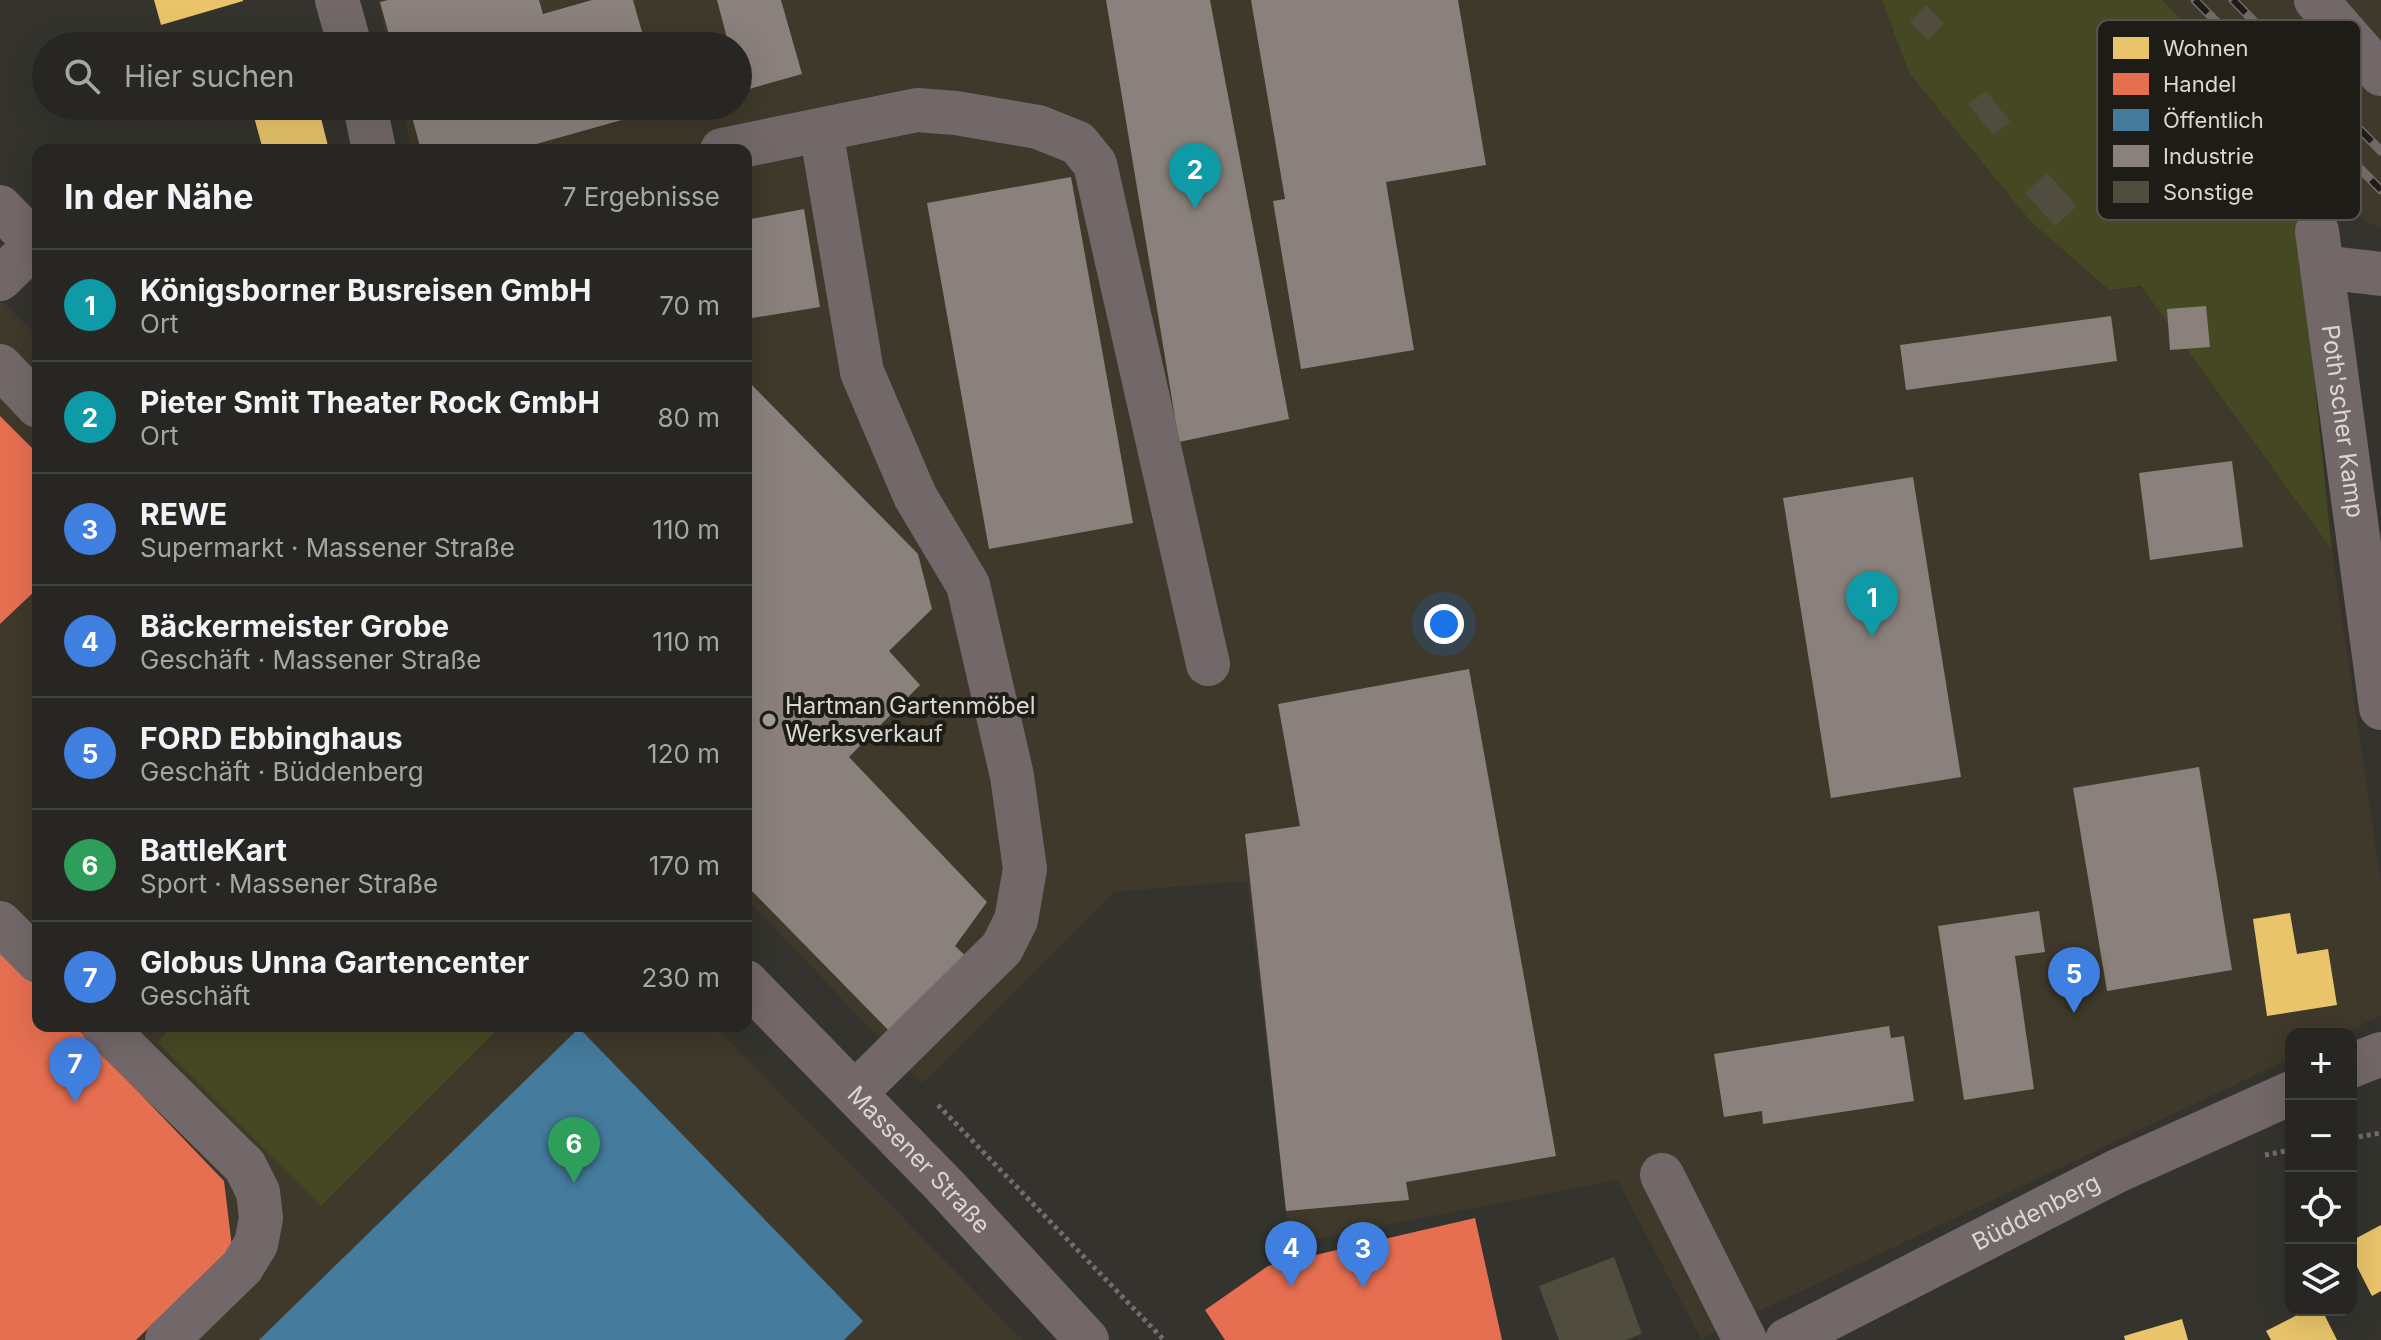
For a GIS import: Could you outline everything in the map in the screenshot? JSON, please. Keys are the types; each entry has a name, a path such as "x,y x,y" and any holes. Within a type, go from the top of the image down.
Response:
{"main road":[{"path":"0,207 32,240"},
{"name":"Massener Straße","path":"752,988 1087,1340"}],"street":[{"path":"337,0 346,32"},
{"path":"2316,0 2334,20"},
{"path":"2361,51 2381,74"},
{"path":"752,144 917,110 956,113 1038,127 1078,143 1095,164 1208,664"},
{"path":"368,120 373,144"},
{"path":"821,130 862,372 915,496 968,585 1012,776 1025,869 1016,920 1002,948 855,1093"},
{"name":"Poth'scher Kamp","path":"2381,274 2320,249 2381,708"},
{"path":"0,279 32,250"},
{"path":"0,366 32,400"},
{"path":"0,923 32,955"},
{"path":"109,1032 245,1166 258,1192 261,1218 256,1244 249,1256 242,1267 167,1340"},
{"path":"2357,1064 2381,1054"},
{"name":"Büddenberg","path":"1787,1340 2117,1171 2285,1096"},
{"path":"1662,1175 1745,1340"}],"path":[{"path":"938,1105 1164,1340"},
{"path":"2357,1137 2381,1133"}],"shaded area":[{"path":"377,0 1882,0 1909,73 2031,222 2109,290 2141,286 2332,550 2381,882 2381,1016 2355,1028 2285,1028 2285,1061 1701,1339 1617,1180 1290,1244 1247,881 1113,892 922,1083 752,904 752,144 411,144 405,120 752,120 752,32 385,32"},
{"path":"2162,0 2381,0 2381,229 2361,218 2361,20 2182,20"},
{"path":"0,299 32,331 32,1032 720,1032 1023,1340 0,1340"}],"green space":[{"path":"1882,0 2162,0 2182,20 2097,20 2097,220 2298,220 2332,550 2141,286 2109,290 2031,222 1909,73"},
{"path":"167,1032 495,1032 321,1206 157,1042"}],"building: Wohnen":[{"path":"154,0 243,0 243,1 161,25"},
{"path":"255,120 322,120 328,144 261,144"},
{"path":"2290,913 2297,954 2328,949 2337,1005 2267,1016 2253,919"},
{"path":"2381,1225 2381,1291 2372,1296 2357,1267 2357,1238"},
{"path":"2295,1316 2325,1316 2337,1340 2271,1340 2266,1331"},
{"path":"2182,1319 2188,1340 2125,1340 2124,1336"}],"building: Handel":[{"path":"0,416 32,448 32,594 0,624"},
{"path":"0,949 32,982 32,1032 81,1032 224,1181 232,1247 136,1340 0,1340"},
{"path":"1475,1218 1502,1340 1225,1340 1205,1310 1268,1266"}],"building: Öffentlich":[{"path":"575,1032 583,1032 863,1321 844,1340 259,1340"}],"building: Industrie":[{"path":"539,0 543,14 592,0 633,0 642,32 388,32 380,2"},
{"path":"717,0 781,0 802,74 752,88 752,32 725,32"},
{"path":"1106,0 1210,0 1289,419 1179,442"},
{"path":"1251,0 1458,0 1486,165 1386,182 1414,350 1301,369 1273,201 1285,199"},
{"path":"413,120 622,120 536,144 419,144"},
{"path":"1071,177 1133,523 989,549 927,203"},
{"path":"804,209 820,307 752,318 752,219"},
{"path":"2206,306 2210,347 2170,350 2167,309"},
{"path":"2111,316 2117,361 1906,390 1900,345"},
{"path":"752,385 918,554 932,609 889,651 920,685 849,757 987,902 955,946 971,961 895,1037 752,891"},
{"path":"2232,461 2243,547 2150,560 2139,473"},
{"path":"1913,477 1961,777 1831,798 1783,498"},
{"path":"1469,669 1556,1156 1406,1182 1409,1200 1286,1211 1245,834 1300,826 1278,704"},
{"path":"2199,767 2232,970 2107,991 2073,788"},
{"path":"2039,911 2045,952 2015,956 2034,1089 1964,1100 1938,926"},
{"path":"1889,1026 1891,1038 1904,1036 1914,1101 1763,1124 1762,1111 1724,1117 1714,1054"}],"building: Sonstige":[{"path":"1926,5 1944,23 1928,40 1910,22"},
{"path":"1986,91 2010,122 1993,135 1968,104"},
{"path":"2047,173 2077,206 2055,226 2025,193"},
{"path":"1614,1257 1642,1334 1626,1340 1559,1340 1539,1286"}],"railway":[{"path":"2195,0 2215,20"},
{"path":"2233,0 2253,20"},
{"path":"2361,131 2381,151"},
{"path":"2361,170 2381,190"}],"place":[{"name":"Pieter Smit Theater Rock GmbH","path":"1195,209"},
{"name":"Königsborner Busreisen GmbH","path":"1872,637"},
{"name":"Hartman Gartenmöbel Werksverkauf","path":"769,720"},
{"name":"FORD Ebbinghaus","path":"2074,1013"},
{"name":"Globus Unna Gartencenter","path":"75,1103"},
{"name":"BattleKart","path":"574,1183"},
{"name":"Bäckermeister Grobe","path":"1291,1287"},
{"name":"REWE","path":"1363,1288"}]}
